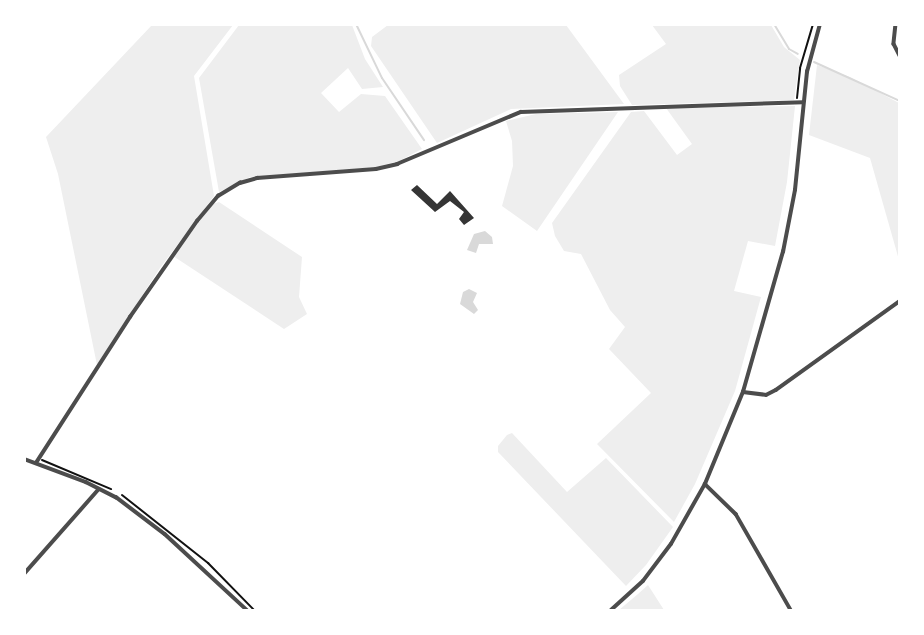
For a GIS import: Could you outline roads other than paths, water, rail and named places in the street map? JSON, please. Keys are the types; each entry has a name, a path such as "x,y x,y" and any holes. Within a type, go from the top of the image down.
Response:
{"street":[{"path":"611,611 643,582 658,562 705,484 743,392 783,252 795,190 803,102 820,24"},
{"path":"896,24 894,44 900,56"},
{"path":"37,461 130,317 197,221 218,197 240,183 257,178 355,172 386,167 522,112 803,102"},
{"path":"743,392 766,395 776,390 900,301"},
{"path":"24,459 37,461 99,489 165,534 247,611"},
{"path":"705,484 736,514 791,611"},
{"path":"24,574 99,489"}],"waterway":[{"path":"356,24 382,78 424,140"},
{"path":"774,24 789,49 798,54"},
{"path":"814,62 900,101"}]}
